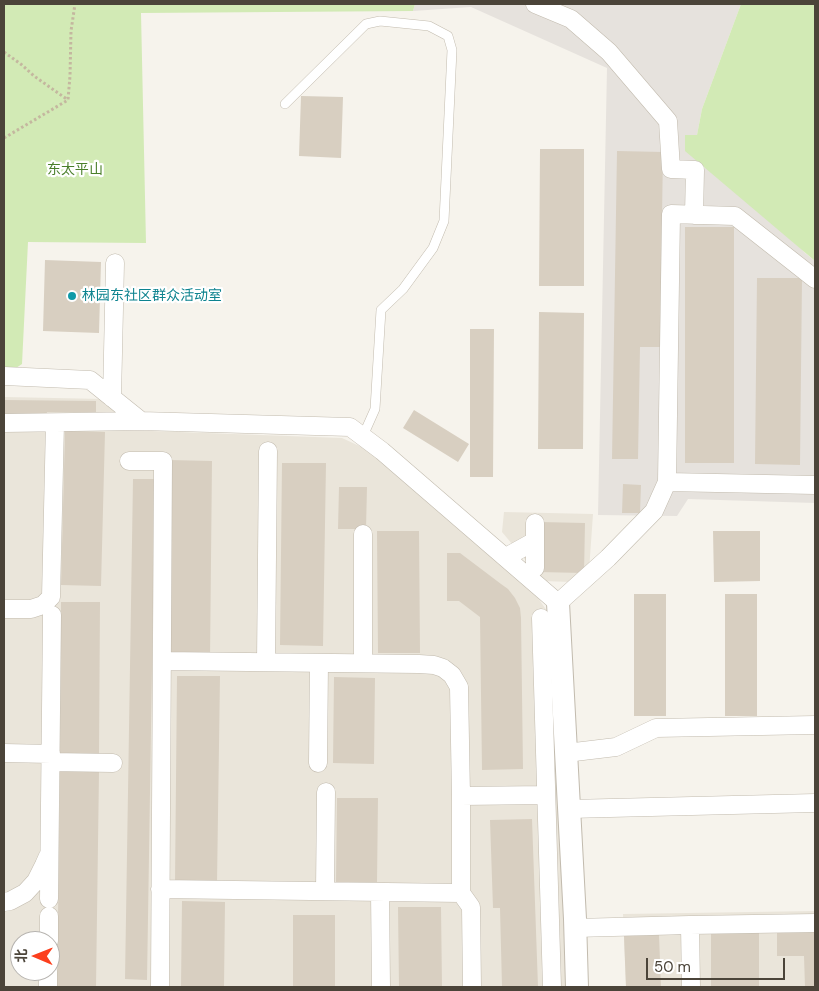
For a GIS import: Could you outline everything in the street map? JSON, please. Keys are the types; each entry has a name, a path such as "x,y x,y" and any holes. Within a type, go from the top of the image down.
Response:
{"street":[{"path":"535,4 571,18 608,52 668,121 671,169 695,170 694,215"},
{"path":"558,603 608,558 654,511 667,482 671,214 735,216 815,279"},
{"path":"112,398 115,263"},
{"path":"4,376 90,380 142,421"},
{"path":"4,423 142,421 350,427 382,451 558,603 577,987"},
{"path":"4,609 31,608 43,605 51,597 55,423"},
{"path":"266,662 268,451"},
{"path":"129,461 163,461 160,987"},
{"path":"667,482 815,486"},
{"path":"535,523 535,568"},
{"path":"363,534 363,663"},
{"path":"506,558 535,541"},
{"path":"49,931 52,615"},
{"path":"541,618 552,987"},
{"path":"162,662 434,665 443,668 452,675 458,687 461,893 471,908 472,987"},
{"path":"318,763 319,663"},
{"path":"566,753 616,747 656,728 815,725"},
{"path":"4,753 113,763"},
{"path":"325,891 326,792"},
{"path":"461,796 546,795"},
{"path":"569,809 815,803"},
{"path":"4,902 10,901 24,893 36,881 50,849"},
{"path":"160,889 461,893"},
{"path":"380,892 381,987"},
{"path":"575,928 815,923"},
{"path":"690,925 691,987"}],"lane":[{"path":"285,104 366,24 380,21 429,26 448,36 452,50 444,222 433,248 403,288 380,310 375,409 362,436"}],"path":[{"path":"68,100 71,31 75,4"},
{"path":"4,52 68,100"},
{"path":"4,138 68,100"}],"shaded area":[{"path":"415,4 741,4 702,109 697,135 805,253 815,261 815,503 688,499 677,516 598,515 607,68 471,7 413,11"},
{"path":"4,397 104,399 120,413 125,430 342,438 366,449 462,526 538,598 554,621 567,987 4,987"},
{"path":"504,512 593,514 589,571 571,582 543,581 502,532"},
{"path":"815,911 815,987 626,987 623,914"}],"green space":[{"name":"东太平山","path":"4,4 415,4 413,11 141,13 146,243 28,242 22,364 4,376"},
{"path":"741,4 815,4 815,261 685,151 685,135 697,135 702,109"}],"building":[{"path":"301,96 343,97 341,158 299,156"},
{"path":"540,149 584,149 584,286 539,286"},
{"path":"617,151 663,152 660,347 640,347 638,459 612,459"},
{"path":"685,227 734,227 734,463 685,463"},
{"name":"林园东社区群众活动室","path":"45,260 101,262 99,333 43,331"},
{"path":"757,278 802,278 800,465 755,464"},
{"path":"539,312 584,313 583,449 538,449"},
{"path":"470,329 494,329 493,477 470,477"},
{"path":"4,400 96,401 96,412 47,412 46,417 4,416"},
{"path":"414,410 469,444 458,462 403,428"},
{"path":"65,431 105,432 101,586 61,585"},
{"path":"169,460 212,461 210,659 168,658"},
{"path":"282,463 326,463 323,646 280,645"},
{"path":"133,479 155,479 147,980 125,979"},
{"path":"623,484 641,485 640,513 622,513"},
{"path":"339,487 367,487 366,529 338,529"},
{"path":"540,522 585,523 584,573 538,572"},
{"path":"377,531 419,531 420,653 378,653"},
{"path":"713,531 760,531 760,581 714,582"},
{"path":"447,553 460,553 508,589 520,608 523,769 482,770 480,617 459,601 447,601"},
{"path":"634,594 666,594 666,716 634,716"},
{"path":"725,594 757,594 757,716 725,716"},
{"path":"61,602 100,602 99,754 60,753"},
{"path":"177,676 220,676 217,883 175,883"},
{"path":"334,677 375,678 374,764 333,763"},
{"path":"60,771 99,772 96,987 57,987 57,981 60,981 60,931 58,931"},
{"path":"337,798 378,798 377,882 336,882"},
{"path":"532,819 538,987 502,987 500,908 493,908 490,820"},
{"path":"182,901 225,902 224,987 181,987"},
{"path":"398,907 441,907 442,987 399,987"},
{"path":"293,915 335,915 335,987 293,987"},
{"path":"711,931 759,931 759,987 711,987"},
{"path":"815,932 815,987 805,987 804,956 777,956 777,933"},
{"path":"659,935 661,987 626,987 624,936"}],"place":[{"name":"林园东社区群众活动室","path":"72,296"}]}
